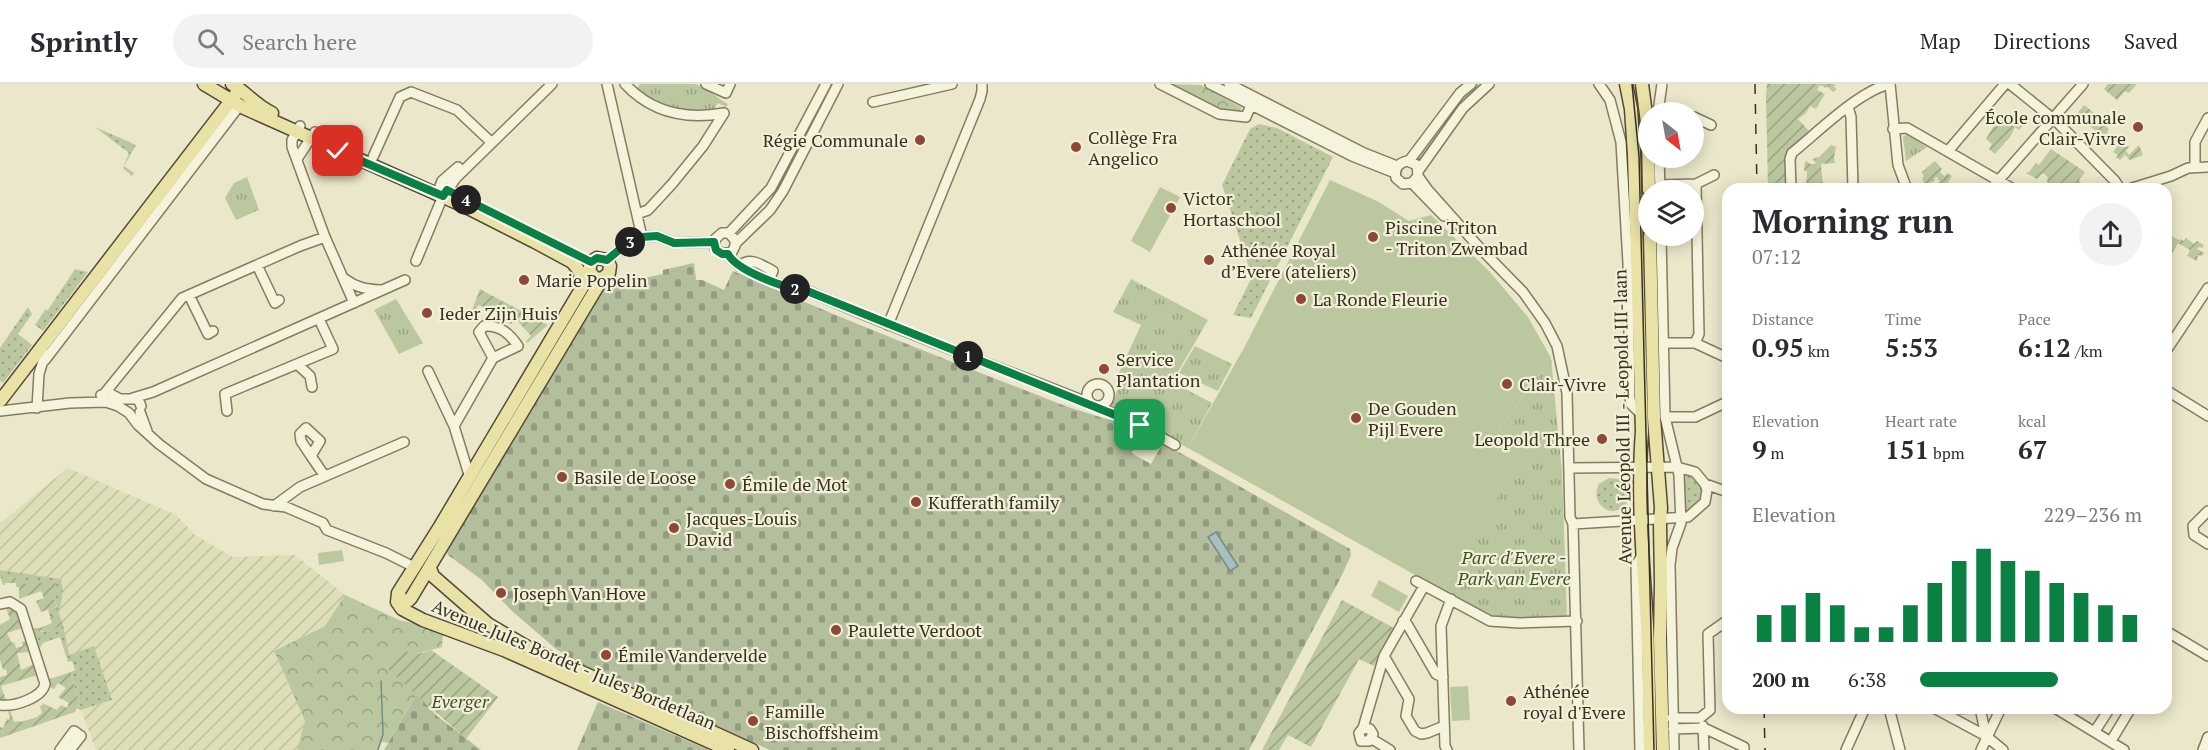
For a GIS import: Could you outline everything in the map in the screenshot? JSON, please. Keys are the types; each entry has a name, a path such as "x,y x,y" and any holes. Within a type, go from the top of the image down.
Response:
{"main road":[{"path":"204,84 235,103 373,157 544,247 593,271 606,277 610,270 607,260 597,258 593,271 474,482 437,541 414,567 398,593 402,600 408,601 430,568 437,541"},
{"name":"Avenue Léopold III - Leopold III-laan","path":"1626,84 1631,109 1634,148 1641,414 1640,521 1647,631 1650,750"},
{"path":"1642,84 1655,180"},
{"path":"3,397 235,103 238,86"},
{"path":"238,86 264,110 298,129"},
{"path":"313,135 409,181 442,194 593,271"},
{"name":"Avenue Léopold III - Leopold III-laan","path":"1650,246 1654,418 1661,508 1660,639 1663,750"},
{"path":"544,247 577,268 581,278 581,290"},
{"path":"474,482 593,271"},
{"name":"Avenue Jules Bordet - Jules Bordetlaan","path":"430,568 433,576 479,616 513,639 564,666 752,750"},
{"name":"Avenue Jules Bordet - Jules Bordetlaan","path":"398,593 398,604 423,620 504,650 728,750"}],"street":[{"path":"416,261 442,194 544,84"},
{"path":"490,141 552,84"},
{"path":"607,84 642,237"},
{"path":"625,84 640,98 665,112 694,116 724,113 703,147 672,184 648,210 637,214"},
{"path":"706,84 726,93 730,84"},
{"path":"826,84 771,188 729,233 719,234 714,242 719,253 728,254 734,249 736,243 770,210 783,191 838,84"},
{"path":"873,102 952,84"},
{"path":"888,325 980,99 982,84"},
{"path":"1160,84 1219,114 1245,117 1252,101"},
{"path":"1210,84 1252,101 1352,156 1396,170"},
{"path":"1229,84 1252,101"},
{"path":"1409,161 1460,93 1471,84"},
{"path":"1396,170 1401,183 1417,176 1463,108 1489,84"},
{"path":"1599,84 1610,100 1621,142 1628,263 1630,398 1631,404 1641,414"},
{"path":"1659,102 1662,84"},
{"path":"1791,183 1790,156 1848,107 1878,86 1890,84 1898,165 1905,183"},
{"path":"1948,151 2008,84 2053,118 2116,183"},
{"path":"1999,181 2083,84"},
{"path":"373,157 400,97 411,92 457,110 490,141"},
{"path":"37,408 39,374 45,360 235,103"},
{"path":"1848,107 1851,117 1854,183"},
{"path":"2194,167 2195,142 2208,118"},
{"path":"1704,122 1711,125"},
{"path":"1893,129 1907,128 2002,183"},
{"path":"298,129 292,140 292,147 325,237 357,302"},
{"path":"297,159 313,135"},
{"path":"1396,170 1402,162 1409,161 1415,164 1417,176 1523,292 1545,323 1557,346 1567,393 1570,517 1573,524 1577,621 1579,750"},
{"path":"2163,183 2194,167 2208,167"},
{"path":"1704,180 1714,175"},
{"path":"729,233 734,237 736,243"},
{"path":"607,260 626,244 642,237 657,236 674,243 714,242"},
{"path":"0,411 85,403 109,394 177,303 189,295 325,237"},
{"path":"1661,246 1665,417 1677,467 1681,519 1672,548 1670,565 1674,750"},
{"path":"1695,343 1699,334 1697,246"},
{"path":"728,254 731,260 739,266 752,261 773,271 769,280 790,289 802,289 1094,405 1140,425 1175,445"},
{"path":"257,265 275,303 279,300"},
{"path":"344,278 354,286 365,290 383,290"},
{"path":"109,394 120,399 150,393 405,280"},
{"path":"354,286 357,302"},
{"path":"2172,342 2207,291"},
{"path":"189,295 208,334 213,332"},
{"path":"227,411 225,394 333,349 319,319"},
{"path":"45,360 47,339"},
{"path":"1664,343 1695,343 1722,356"},
{"path":"454,426 493,358"},
{"path":"297,364 310,376 312,387"},
{"path":"428,371 454,426 474,482"},
{"path":"138,411 150,393"},
{"path":"109,394 120,407 138,411"},
{"path":"2172,394 2208,416"},
{"path":"3,397 15,410"},
{"path":"133,398 140,401 138,411 150,436 206,479 253,500 286,507 323,523 327,530 386,553 414,567"},
{"path":"1665,417 1695,417 1722,404"},
{"path":"274,506 300,487 324,475 404,442"},
{"path":"311,456 324,475"},
{"path":"1570,468 1677,467 1695,472 1705,484 1722,490"},
{"path":"1705,484 1706,500"},
{"path":"1573,524 1681,519 1696,512 1706,500 1722,494"},
{"path":"2208,511 2193,526 2194,535 2208,544"},
{"path":"1640,750 1636,566 1642,555"},
{"path":"1390,750 1372,739 1361,741 1359,733 1363,728 1384,656 1420,584 1490,621 1520,623 1577,621"},
{"path":"1447,750 1444,726 1441,626 1451,600"},
{"path":"0,604 10,602 21,609 45,684 43,691 38,695 9,705 0,705"},
{"path":"1403,621 1407,624 1436,674 1443,677"},
{"path":"1672,718 1700,718 1710,711 1708,634 1722,624"},
{"path":"2172,634 2208,656"},
{"path":"1384,656 1409,699 1406,716 1415,731 1421,734 1427,733 1444,726"},
{"path":"1846,750 1862,714"},
{"path":"1891,714 1900,750"},
{"path":"1945,714 1986,736 2003,750"},
{"path":"1964,714 1967,726"},
{"path":"1981,714 1986,736"},
{"path":"1981,750 1998,714"},
{"path":"2065,714 2124,750"},
{"path":"2095,731 2106,714"},
{"path":"2111,741 2127,714"},
{"path":"1700,718 1704,728 1704,750"},
{"path":"1673,729 1704,728 1738,743 1744,747 1744,750"},
{"path":"60,750 77,733 70,750"},
{"path":"2203,750 2208,737"}],"green space":[{"path":"640,84 694,84 728,104 726,107 718,103 713,110 716,113 665,108 636,90"},
{"path":"1165,84 1201,85 1242,108 1238,113 1218,111"},
{"path":"1474,84 1486,84 1419,164 1413,159 1453,105"},
{"path":"1767,84 1836,84 1834,87 1837,89 1833,92 1827,86 1826,88 1820,85 1817,90 1825,94 1816,109 1810,106 1806,113 1798,119 1809,131 1786,152 1787,183 1768,183"},
{"path":"2108,84 2137,84 2129,93 2125,91 2117,100 2104,89"},
{"path":"2084,105 2109,129 2107,133 2125,147 2130,146 2126,151 2129,155 2139,145 2143,155 2130,160 2125,155 2120,160 2116,157 2118,155 2113,152 2117,147 2110,140 2107,142 2100,134 2096,137 2093,133 2095,130 2076,115"},
{"path":"2003,117 2012,125 2017,121 2023,126 2019,130 2015,127 2010,137 1995,154 1989,149 1992,144 1986,139 1995,124 1998,127"},
{"path":"1259,124 1277,128 1333,157 1251,318 1233,315 1252,277 1222,185 1250,129"},
{"path":"95,127 136,145 124,166 134,173 132,176 123,168 129,153"},
{"path":"1907,134 1927,147 1906,161 1903,137"},
{"path":"1831,145 1836,147 1835,163 1821,164 1823,183 1806,183 1805,162 1816,164 1813,159 1819,157"},
{"path":"2051,149 2085,172 2079,180 2080,183 2048,183 2048,177 2043,173 2037,179 2026,173 2036,163 2039,165"},
{"path":"1935,161 1942,169 1940,173 1952,176 1948,183 1938,183 1940,182 1937,177 1934,178 1935,181 1924,183 1922,172"},
{"path":"247,177 259,210 236,220 225,198 234,183"},
{"path":"1330,180 1377,201 1409,221 1431,215 1489,271 1528,317 1551,358 1499,430 1527,449 1442,590 1188,448 1245,346"},
{"path":"1160,187 1180,197 1150,252 1131,241"},
{"path":"2172,236 2184,241 2186,238 2194,244 2197,241 2204,245 2197,249 2204,253 2202,256 2198,255 2197,261 2187,256 2190,250 2178,243 2172,253"},
{"path":"694,263 696,280 702,280 724,290 733,271 978,372 1060,404 1138,430 1142,432 1131,453 1151,464 1163,443 1350,549 1351,555 1341,577 1249,750 770,750 585,667 556,649 511,610 482,580 448,555 447,551 608,283 638,275 639,279 663,274 663,270"},
{"path":"75,269 88,272 43,331 35,325 45,310 48,310"},
{"path":"1131,279 1208,320 1172,382 1212,403 1188,448 1110,407 1120,384 1115,381 1141,325 1113,312"},
{"path":"480,289 548,325 527,343 526,341 531,336 516,319 511,324 507,322 509,316 478,305 475,312 472,310"},
{"path":"396,299 423,343 399,354 374,310"},
{"path":"28,307 32,314 18,334 32,345 3,383 0,381 0,348"},
{"path":"1195,346 1232,364 1218,391 1179,373"},
{"name":"Parc d'Evere - Park van Evere","path":"1551,358 1562,472 1567,617 1525,620 1485,614 1442,590 1526,449 1499,430"},
{"path":"68,468 176,515 195,535 232,557 295,555 345,595 325,626 274,651 305,721 297,750 96,750 81,710 112,700 69,655 58,611 63,592 61,579 0,570 0,523"},
{"path":"1684,472 1694,476 1702,488 1701,498 1687,513 1684,511 1682,474"},
{"path":"1609,478 1619,479 1627,485 1627,502 1616,511 1604,508 1597,498 1599,484"},
{"path":"342,550 344,561 319,565 318,553"},
{"path":"0,570 61,579 63,592 59,614 50,617 48,610 57,607 53,595 59,593 20,584 19,579 0,576"},
{"path":"0,576 20,579 20,584 55,582 59,593 53,596 63,625 44,631 33,628 52,623 50,617 59,614 56,607 41,612 36,601 44,598 41,591 19,599 19,587 16,587 16,583 3,585"},
{"path":"1379,580 1408,596 1399,612 1371,596"},
{"path":"345,595 399,620 443,634 442,647 384,666 417,694 388,743 381,742 378,750 297,750 305,721 274,651 325,626"},
{"path":"1342,600 1394,628 1374,666 1359,659 1311,747 1288,735 1279,750 1262,750"},
{"path":"10,607 17,612 22,628 7,633 16,648 23,646 22,642 26,641 30,652 17,653 21,670 34,664 38,675 1,686 6,700 0,699 0,677 7,675 0,660 0,625 10,619 6,608"},
{"path":"63,625 69,655 94,646 112,700 81,710 71,672 75,670 72,661 68,662 60,637 43,643 40,648 33,628 42,632"},
{"name":"Everger","path":"400,647 415,654 431,650 498,697 466,739 384,666"},
{"path":"71,672 81,710 77,708 75,712 0,738 0,727 3,728 7,719 10,720 8,711 10,710 14,722 21,722 42,713 40,706 43,705 42,703 57,710 61,705 67,708 69,703 58,697 66,688 58,683 54,689 50,687 50,679"},
{"path":"1468,686 1470,720 1452,721 1450,687"},
{"path":"417,694 437,716 481,750 384,750"},
{"path":"598,702 709,750 577,750"}],"shaded area":[{"path":"1216,532 1238,566 1230,571 1208,537"}],"waterway":[{"path":"378,750 383,734 381,681"}],"tram line":[{"path":"1632,84 1639,156 1654,750"}],"railway":[{"path":"1755,84 1757,183"},
{"path":"1764,714 1765,750"}],"place":[{"name":"École communale Clair-Vivre","path":"2138,127"},
{"name":"Régie Communale","path":"920,140"},
{"name":"Collège Fra Angelico","path":"1076,147"},
{"name":"Victor Hortaschool","path":"1171,208"},
{"name":"Piscine Triton - Triton Zwembad","path":"1373,237"},
{"name":"Athénée Royal d’Evere (ateliers)","path":"1209,260"},
{"name":"Marie Popelin","path":"524,280"},
{"name":"La Ronde Fleurie","path":"1301,299"},
{"name":"Ieder Zijn Huis","path":"427,313"},
{"name":"Service Plantation","path":"1104,369"},
{"name":"Clair-Vivre","path":"1507,384"},
{"name":"De Gouden Pijl Evere","path":"1356,418"},
{"name":"Leopold Three","path":"1602,439"},
{"name":"Basile de Loose","path":"562,477"},
{"name":"Émile de Mot","path":"730,484"},
{"name":"Kufferath family","path":"916,502"},
{"name":"Jacques-Louis David","path":"674,528"},
{"name":"Joseph Van Hove","path":"501,593"},
{"name":"Paulette Verdoot","path":"836,630"},
{"name":"Émile Vandervelde","path":"606,655"},
{"name":"Athénée royal d'Evere","path":"1511,701"},
{"name":"Famille Bischoffsheim","path":"753,721"}],"route":[{"path":"338,151 443,196 447,190 586,261 591,262 597,258 607,260 626,244 642,237 657,236 674,243 714,242 719,253 728,254 731,260 739,266 790,289 802,289 1140,425"}]}
